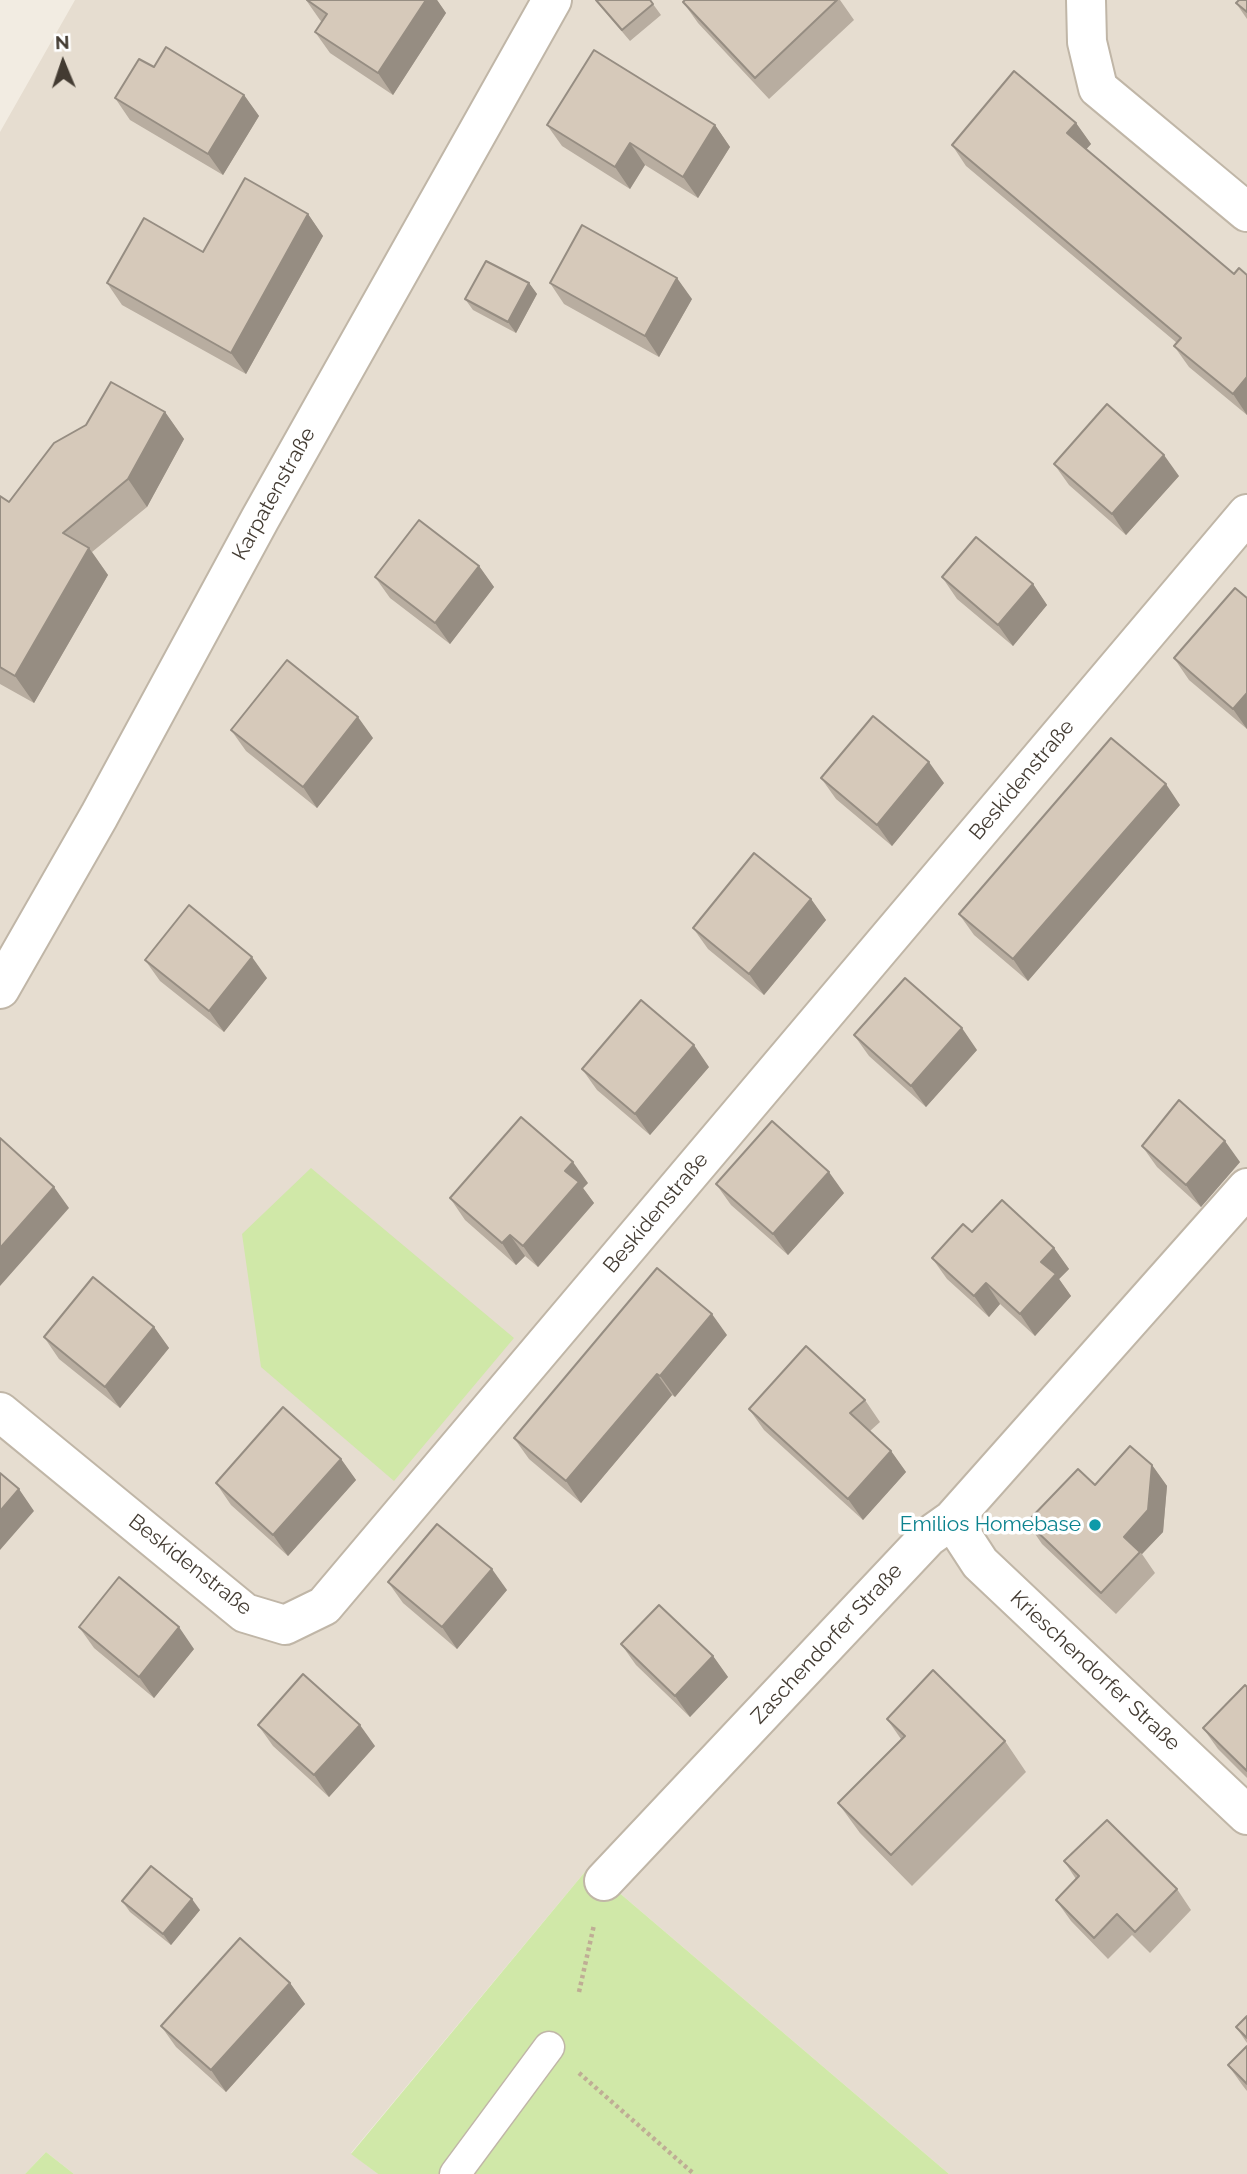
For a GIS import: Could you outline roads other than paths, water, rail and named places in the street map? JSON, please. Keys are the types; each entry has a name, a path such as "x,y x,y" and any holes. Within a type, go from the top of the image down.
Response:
{"street":[{"name":"Karpatenstraße","path":"0,989 99,816 260,519 552,0"},
{"path":"1086,0 1087,42 1098,88 1247,212"},
{"name":"Beskidenstraße","path":"0,1412 245,1613 285,1625 324,1605 1247,514"},
{"name":"Zaschendorfer Straße","path":"604,1881 928,1537 952,1520 1247,1188"},
{"name":"Krieschendorfer Straße","path":"952,1520 980,1563 1247,1815"}],"lane":[{"path":"455,2174 548,2047"}],"place":[{"name":"Emilios Homebase","path":"1095,1525"}]}
